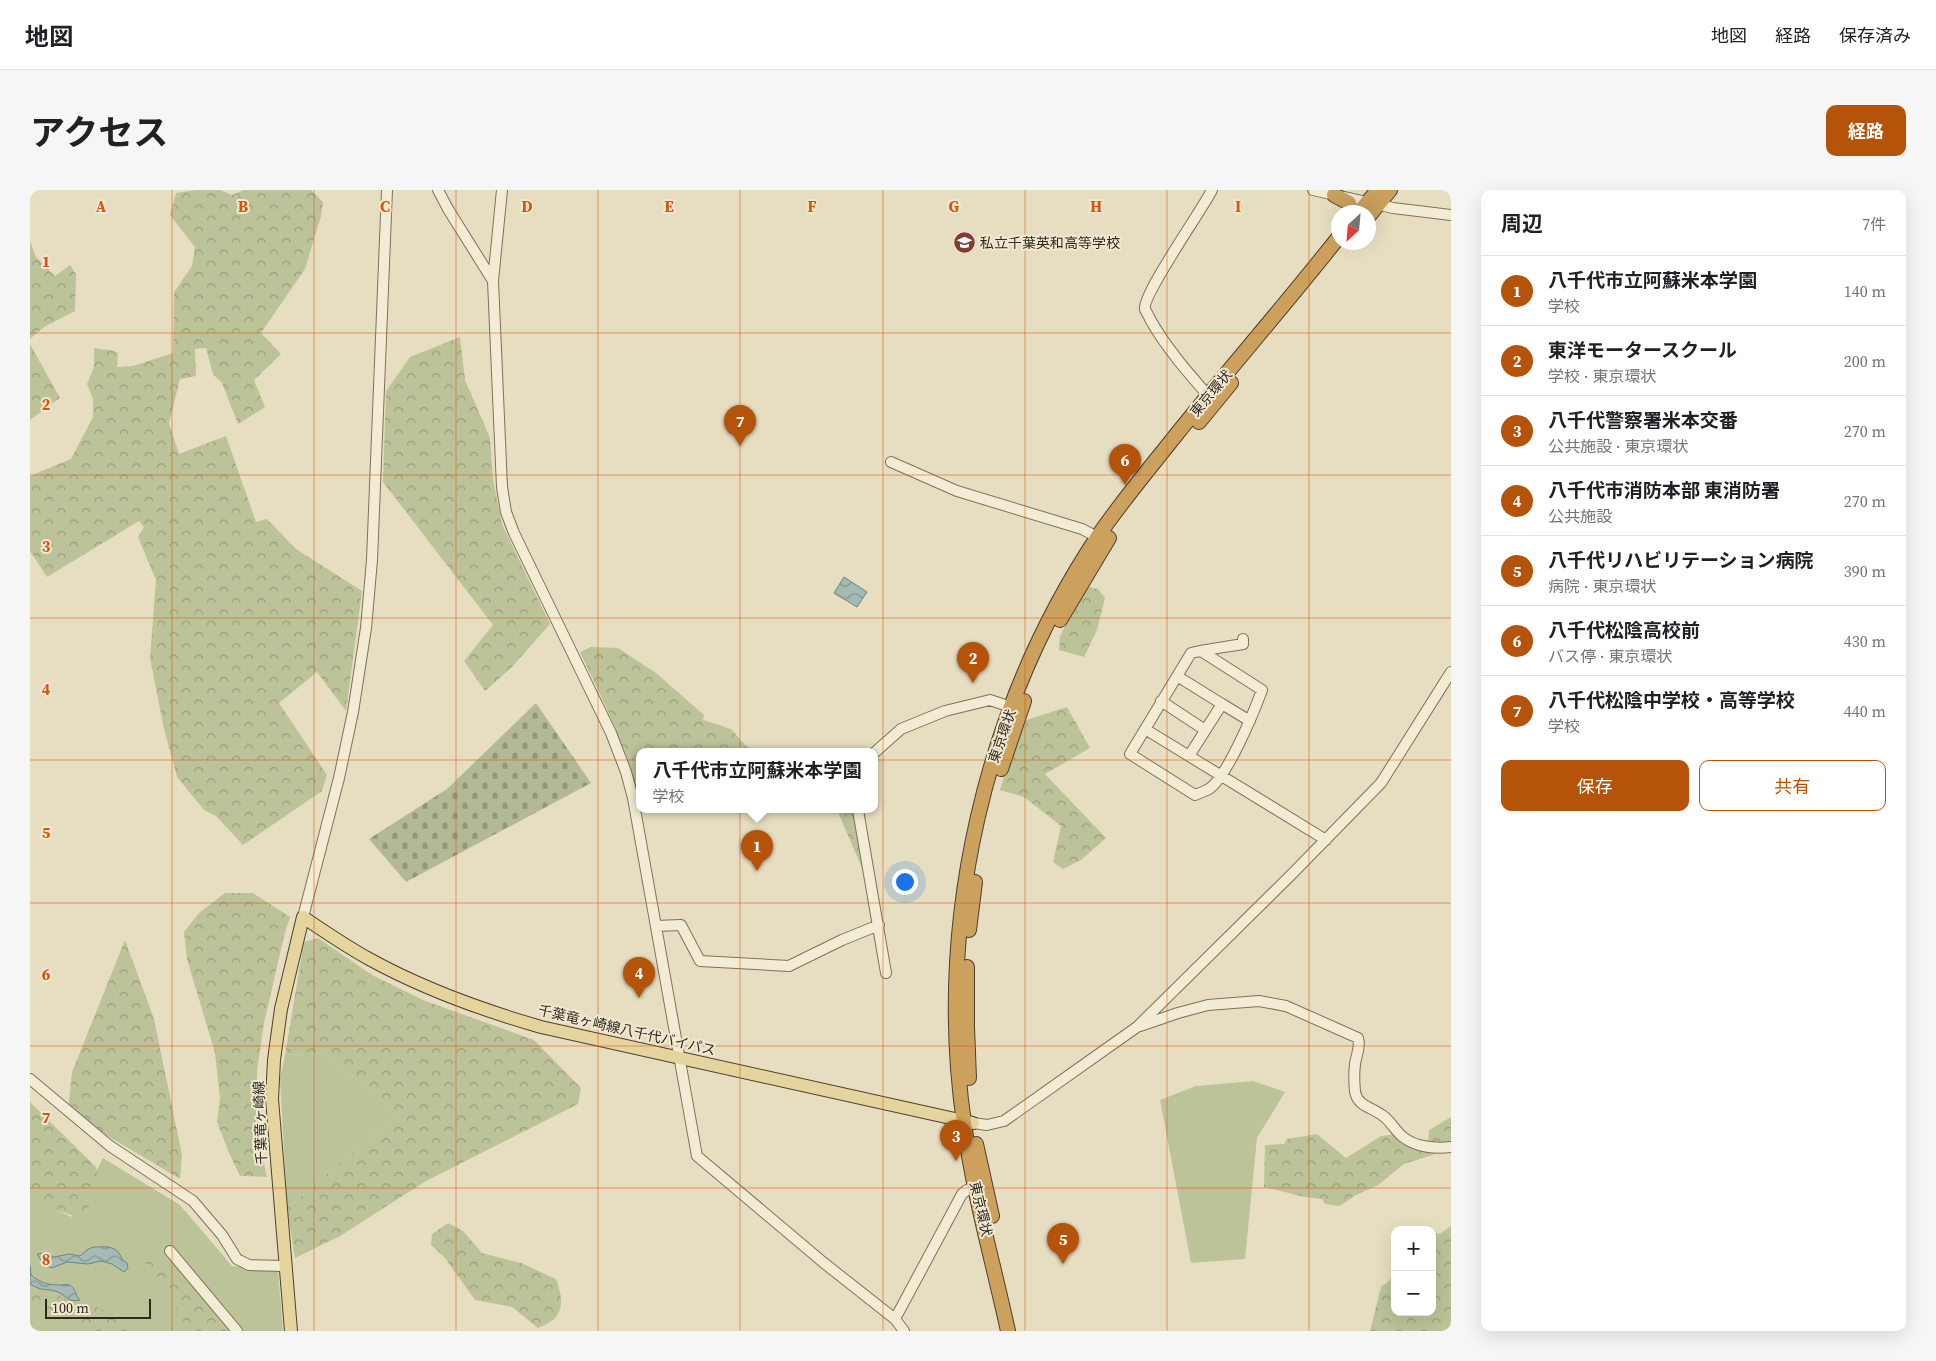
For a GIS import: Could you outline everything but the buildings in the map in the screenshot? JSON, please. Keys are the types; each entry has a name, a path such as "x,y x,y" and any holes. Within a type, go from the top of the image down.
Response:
{"highway":[{"path":"1371,202 1390,190"},
{"path":"1334,193 1349,205"},
{"name":"東京環状","path":"1008,1331 975,1188 956,1030 962,904 983,797 993,761 1011,707 1063,594 1102,539 1137,498 1211,399 1331,247"},
{"name":"東京環状","path":"1211,399 1340,250"},
{"name":"東京環状","path":"1017,1331 968,1122 968,946 975,881 989,811 1003,760 1021,708 1043,656 1102,539"}],"main road":[{"name":"千葉竜ヶ崎線八千代バイパス","path":"303,917 372,961 424,986 470,1004 541,1027 968,1122"},
{"name":"千葉竜ヶ崎線","path":"290,1331 273,1124 273,1080 281,1009 303,917"}],"street":[{"path":"303,917 339,778 356,693 366,628 372,560 387,190"},
{"path":"438,190 493,281"},
{"path":"502,190 493,281 498,423 502,487 506,512 514,533 611,733 626,772 633,798 697,1156 824,1263 895,1319 904,1331"},
{"path":"1211,399 1160,336 1145,308 1146,300 1161,272 1212,190"},
{"path":"1313,190 1334,193 1393,208 1451,215"},
{"path":"891,462 957,491 1082,529 1102,539"},
{"path":"1202,651 1262,690 1250,721 1221,775 1210,788 1195,795 1130,754 1191,653 1202,651 1243,644 1243,639"},
{"path":"968,1122 987,1125 1004,1121 1137,1027 1381,783 1451,672"},
{"path":"1177,676 1250,721"},
{"path":"878,749 901,729 945,712 990,700 1011,707"},
{"path":"1162,701 1205,730"},
{"path":"1189,756 1222,704"},
{"path":"1145,729 1326,840"},
{"path":"858,813 886,973"},
{"path":"656,926 681,925 700,960 788,966 842,940 879,926"},
{"path":"1137,1027 1208,1005 1259,1001 1286,1006 1358,1038 1360,1044 1355,1062 1354,1079 1355,1093 1359,1102 1388,1119 1404,1138 1416,1144 1443,1148 1451,1147"},
{"path":"30,1079 110,1146 193,1201 222,1235 237,1259 249,1265 284,1266"},
{"path":"895,1319 962,1194 975,1188"},
{"path":"170,1251 237,1331"}],"green space":[{"path":"196,190 220,190 232,195 244,190 311,190 323,202 321,216 305,269 261,333 281,354 254,380 265,407 238,424 222,383 213,374 206,348 195,349 196,376 180,379 169,423 179,454 226,436 256,522 267,519 296,549 362,591 346,711 317,672 279,703 327,775 322,791 243,845 216,816 204,810 177,777 164,729 150,658 156,580 138,537 144,527 139,521 47,577 30,551 30,476 71,459 93,417 93,399 87,384 94,367 94,348 118,353 117,367 133,366 173,353 174,292 192,266 195,247 170,215 176,193"},
{"path":"30,241 36,257 55,276 70,265 76,274 75,311 44,327 30,339"},
{"path":"460,337 465,380 490,438 493,479 502,524 550,624 512,667 485,691 464,661 493,625 383,482 386,391 410,357"},
{"path":"30,344 60,398 30,420"},
{"path":"1086,586 1098,589 1105,598 1097,630 1084,657 1059,650 1060,636"},
{"path":"591,647 618,648 656,673 704,715 703,720 731,729 746,746 751,748 636,748 636,790 622,744 580,652"},
{"path":"536,703 591,783 406,882 369,839 447,789"},
{"path":"1067,707 1090,748 1045,774 1106,838 1081,860 1063,869 1053,862 1061,826 1024,797 1000,790 1016,735 1023,721"},
{"path":"838,813 855,813 865,875"},
{"path":"225,893 253,893 290,917 264,1023 257,1071 256,1131 267,1177 240,1176 217,1122 220,1098 215,1053 187,959 184,932 199,913"},
{"path":"318,938 372,975 423,1000 534,1040 581,1088 578,1104 426,1181 340,1236 295,1258 287,1208 398,1114 325,1053 285,1055 304,942"},
{"path":"125,940 154,1019 182,1155 180,1179 68,1112 72,1072"},
{"path":"325,1053 398,1114 287,1208 280,1079 285,1055"},
{"path":"1253,1081 1285,1092 1257,1138 1245,1259 1191,1263 1160,1100 1196,1086"},
{"path":"30,1102 96,1167 99,1185 83,1219 30,1201"},
{"path":"1451,1117 1451,1149 1404,1164 1378,1185 1354,1196 1340,1206 1325,1204 1322,1199 1264,1187 1265,1145 1284,1144 1287,1139 1317,1134 1346,1158 1381,1136 1397,1134 1402,1139 1428,1142 1429,1130"},
{"path":"103,1158 180,1205 232,1266 278,1270 283,1331 30,1331 30,1198 72,1217"},
{"path":"448,1223 463,1231 482,1253 521,1263 556,1279 561,1303 560,1309 553,1320 538,1328 512,1307 475,1300 445,1258 431,1245 432,1234"},
{"path":"1451,1226 1451,1331 1370,1331 1381,1287 1391,1277 1391,1316 1436,1316 1436,1233 1440,1234"},
{"path":"150,1251 172,1273 194,1290 232,1331 179,1331 185,1325 166,1288 142,1259"},
{"path":"30,1288 45,1294 57,1294 69,1302 89,1303 125,1321 143,1326 146,1331 92,1331 80,1322 30,1304"}],"water":[{"path":"844,577 867,592 857,607 834,593"},
{"path":"107,1247 117,1250 127,1263 128,1268 124,1272 112,1264 101,1261 88,1264 67,1262 52,1268 44,1265 37,1254 44,1253 54,1257 69,1254 80,1256 88,1249"},
{"path":"30,1266 31,1275 35,1278 48,1284 71,1286 80,1300 70,1300 58,1292 38,1288 30,1284"}],"place":[{"name":"私立千葉英和高等学校","path":"964,243"},
{"name":"八千代松陰中学校・高等学校","path":"740,446"},
{"name":"八千代松陰高校前","path":"1125,485"},
{"name":"東洋モータースクール","path":"973,683"},
{"name":"八千代市立阿蘇米本学園","path":"757,871"},
{"name":"八千代市消防本部 東消防署","path":"639,998"},
{"name":"八千代警察署米本交番","path":"956,1161"},
{"name":"八千代リハビリテーション病院","path":"1063,1264"}]}
